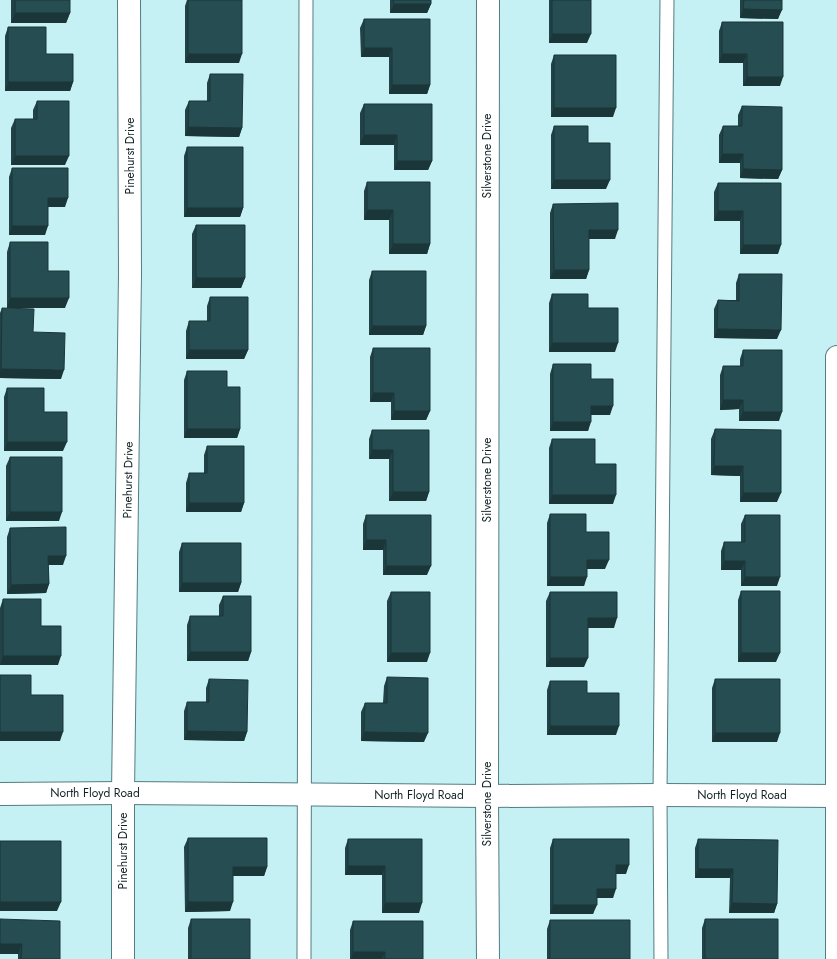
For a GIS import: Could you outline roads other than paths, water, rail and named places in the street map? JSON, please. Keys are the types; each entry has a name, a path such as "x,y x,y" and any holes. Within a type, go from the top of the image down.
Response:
{"street":[{"name":"Pinehurst Drive","path":"123,959 123,793 130,274 129,0"},
{"name":"Silverstone Drive","path":"488,0 488,959"},
{"path":"837,357 837,959"},
{"name":"North Floyd Road","path":"0,794 123,793 487,796 837,796"}],"lane":[{"path":"304,959 303,794 306,0"},
{"path":"661,959 660,795 667,0"}]}
